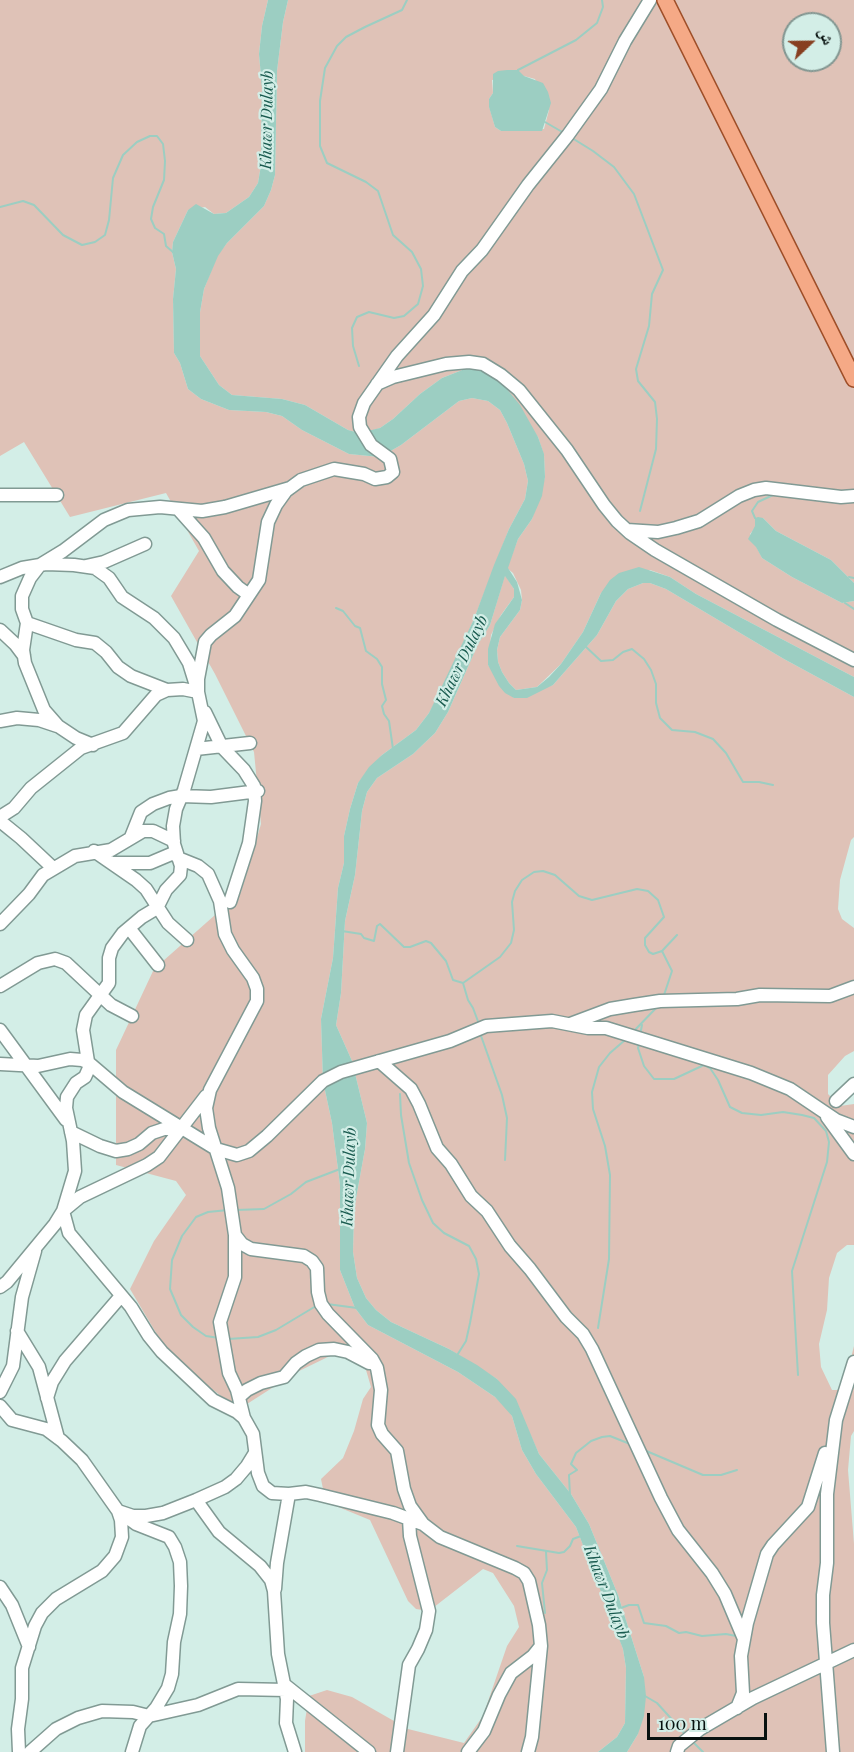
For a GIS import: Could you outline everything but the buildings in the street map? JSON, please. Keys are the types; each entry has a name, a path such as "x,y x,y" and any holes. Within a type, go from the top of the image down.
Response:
{"main road":[{"path":"665,0 854,379"}],"street":[{"path":"125,503 144,503 202,511 225,507 291,488 318,473 334,469 364,474 375,479 387,477 393,472 390,459 371,445 360,427 359,417 364,403 397,356 434,315 462,271 482,250 601,89 650,0"},
{"path":"377,384 393,377 446,364 469,362 483,364 519,390 573,459 604,505 626,530 655,550 777,620 854,660"},
{"path":"198,692 200,663 205,642 235,615 259,579 268,522 276,505 291,488"},
{"path":"626,530 658,532 676,528 699,521 747,493 766,488 841,497 854,496"},
{"path":"0,495 57,495"},
{"path":"93,745 76,738 58,726 44,710 25,663 23,650 27,624 22,609 22,596 30,578 40,565 104,520 144,503"},
{"path":"178,509 204,538 223,571 249,595"},
{"path":"85,566 104,562 145,544"},
{"path":"0,577 22,568 40,565 74,564 95,568 109,578 122,597 154,618 174,638 189,663 202,706 204,721 176,809 173,826 181,866 180,874 166,890 156,908 129,928 112,948 109,958 109,983 86,1015 83,1030 89,1063 86,1077 76,1083 67,1097 66,1108 75,1157 75,1171 63,1211 7,1282 0,1287"},
{"path":"27,624 76,640 95,643 118,667 131,676 167,690"},
{"path":"0,630 24,656"},
{"path":"53,868 0,819 15,807 31,788 81,748 123,734 156,695 167,690 183,689 198,692"},
{"path":"202,706 222,747 244,770 256,791 249,843 230,902"},
{"path":"0,721 17,718 39,720 58,726"},
{"path":"196,748 250,743"},
{"path":"131,837 141,812 153,804 181,796 211,797 256,791"},
{"path":"0,924 29,894 43,875 53,868 75,856 94,851 111,850 143,831 153,831 208,874 220,901 225,934 233,951 253,978 256,989 257,1001 251,1015 221,1066 210,1090 159,1157 80,1197 63,1211"},
{"path":"111,863 150,863 176,850"},
{"path":"94,851 146,889 156,908 187,940"},
{"path":"129,928 158,965"},
{"path":"0,986 38,963 55,959 66,963 111,1005 132,1016"},
{"path":"569,1024 610,1009 660,1001 737,999 760,995 830,996 854,987"},
{"path":"0,1064 27,1066 70,1059 82,1060 89,1063 123,1092 216,1149 237,1155 249,1151 323,1081 341,1072 450,1041 486,1026 552,1022 606,1028 732,1067 790,1089 836,1120 854,1127"},
{"path":"0,1030 69,1128 116,1151 140,1144 152,1133 164,1129 182,1128"},
{"path":"379,1061 411,1089 437,1148 451,1164 471,1196 487,1211 510,1246 592,1348 661,1498 678,1530 712,1573 725,1594 744,1639"},
{"path":"836,1101 854,1084"},
{"path":"210,1090 206,1108 228,1188 235,1235 235,1277 220,1322 229,1373 239,1397 244,1418 253,1434 258,1473 263,1486 272,1493 306,1492 423,1524"},
{"path":"820,1110 854,1154"},
{"path":"63,1211 69,1233 121,1296 149,1336 186,1376 213,1400 244,1418"},
{"path":"235,1235 251,1250 304,1256 317,1268 321,1304 355,1344 372,1359 378,1372 381,1390 378,1425 382,1434 397,1451 404,1489 410,1506 423,1524 440,1537 524,1574 529,1581 541,1646 532,1737 528,1752"},
{"path":"0,1392 13,1366 22,1297 37,1244"},
{"path":"47,1398 52,1382 65,1361 121,1296"},
{"path":"17,1331 39,1367 58,1438"},
{"path":"239,1397 261,1383 284,1377 296,1363 319,1350 334,1349 348,1352 366,1361 378,1372"},
{"path":"833,1752 823,1595 827,1563 827,1494 836,1420 854,1362"},
{"path":"0,1406 6,1419 46,1429 82,1460 118,1511 122,1537 115,1556 102,1570 56,1599 42,1612 35,1626 22,1668 22,1699 18,1728 19,1752"},
{"path":"737,1708 743,1693 741,1656 744,1639 767,1554 772,1545 808,1507 820,1474 828,1440 835,1430"},
{"path":"118,1511 133,1516 146,1516 163,1513 196,1500 225,1487 236,1479 248,1466 255,1453"},
{"path":"289,1494 274,1591 278,1654 285,1687 286,1723 295,1752"},
{"path":"196,1500 219,1532 260,1566 271,1580 274,1591"},
{"path":"118,1511 136,1524 169,1538 176,1547 180,1562 180,1614 174,1642 172,1674 168,1688 140,1726 132,1752"},
{"path":"397,1752 409,1665 426,1630 429,1611 410,1536 409,1519"},
{"path":"0,1587 12,1605 30,1648"},
{"path":"468,1752 484,1731 511,1673 533,1656 541,1646"},
{"path":"677,1752 679,1746 694,1733 737,1708 854,1650"},
{"path":"30,1752 56,1729 94,1713 134,1712 149,1716 198,1705 238,1689 285,1687 369,1752"}],"shaded area":[{"path":"0,0 268,0 259,54 262,88 261,165 258,183 249,197 226,213 214,214 205,207 188,210 173,242 172,252 176,269 173,299 174,353 180,363 188,389 201,399 229,410 266,412 282,416 302,430 349,454 380,457 401,445 459,401 472,398 488,401 500,410 524,464 528,481 525,499 509,529 474,619 444,685 429,713 416,730 382,755 358,783 344,836 344,863 338,888 333,958 321,1019 323,1081 332,1123 340,1185 340,1270 355,1308 368,1325 458,1372 506,1407 512,1416 522,1450 536,1474 576,1527 616,1629 623,1649 626,1668 625,1723 617,1737 598,1752 305,1752 305,1721 309,1696 327,1690 352,1697 408,1729 464,1743 483,1716 507,1646 519,1627 514,1606 493,1573 483,1569 429,1611 416,1609 408,1601 370,1520 331,1504 323,1489 321,1479 343,1458 363,1399 371,1387 366,1370 351,1359 334,1354 297,1372 247,1404 226,1400 198,1378 162,1343 130,1289 154,1241 186,1195 176,1181 116,1165 116,1050 154,969 241,892 261,824 254,752 215,674 171,596 199,551 166,493 70,517 24,442 0,456"},
{"path":"288,0 854,0 854,583 831,560 776,531 763,518 750,534 762,558 792,577 842,603 854,601 854,677 696,594 670,577 650,570 601,593 583,632 561,664 537,687 516,690 502,672 497,650 500,637 520,610 521,590 513,573 507,568 518,539 532,519 545,477 544,455 538,437 482,369 465,369 442,378 380,428 358,433 348,430 305,405 282,399 232,395 219,385 200,356 200,312 204,289 217,256 264,206 271,190 275,175 277,71","holes":["524,76 535,79 549,110 544,129 501,131 495,127 489,106 489,99 493,93 492,80"]},
{"path":"505,575 514,589 514,597 501,615 491,635 488,665 514,698 553,685 597,635 616,601 628,589 643,583 666,589 784,659 854,697 854,837 851,840 840,880 838,909 842,919 854,928 854,1051 845,1056 828,1075 828,1094 840,1106 854,1104 854,1245 847,1245 837,1253 829,1278 827,1310 819,1344 821,1367 832,1390 844,1386 854,1346 854,1431 851,1436 848,1470 854,1544 854,1752 627,1752 638,1734 644,1677 618,1595 589,1524 571,1494 539,1454 531,1436 497,1379 449,1349 391,1322 366,1298 357,1278 353,1252 354,1209 365,1149 367,1123 352,1061 336,1025 341,993 345,921 355,875 362,811 367,792 377,778 413,754 435,733 448,712 478,644 490,625"}],"water":[{"name":"Khawr Dulayb","path":"268,0 288,0 277,71 275,175 264,206 227,243 218,256 204,289 200,312 200,356 219,385 232,395 282,399 305,405 348,430 359,433 380,428 442,378 465,369 482,369 497,377 520,405 538,437 544,454 545,477 542,496 532,519 518,539 508,568 517,582 522,600 520,610 500,637 497,650 502,672 516,690 537,687 549,677 583,632 601,593 610,580 619,573 639,567 670,577 696,594 854,677 854,697 784,659 666,589 643,583 628,589 616,601 597,635 553,685 527,698 514,698 499,686 488,665 488,649 495,624 514,597 514,589 505,576 490,625 478,644 448,712 435,733 413,754 377,778 367,792 362,811 355,875 345,921 341,993 336,1025 352,1061 367,1123 365,1149 354,1209 353,1252 357,1278 366,1298 391,1322 477,1365 497,1379 516,1399 539,1454 571,1494 589,1524 618,1595 644,1677 646,1696 644,1716 638,1734 627,1752 598,1752 617,1737 625,1723 626,1668 623,1649 576,1527 536,1474 522,1450 512,1416 495,1397 458,1372 368,1325 355,1308 340,1270 340,1185 332,1123 323,1081 321,1019 333,958 338,888 344,863 344,836 350,809 358,783 369,767 416,730 429,713 474,619 509,529 525,499 528,481 524,464 507,423 500,410 488,401 472,398 459,401 401,445 380,457 349,454 302,430 282,416 266,412 229,410 201,399 188,389 180,363 174,353 173,299 176,269 172,252 173,242 188,210 196,204 214,214 226,213 249,197 258,183 261,165 262,88 259,54"},
{"path":"518,70 524,76 543,83 551,103 542,131 501,131 495,127 489,107 489,99 493,93 493,74"},
{"path":"755,518 763,518 776,531 831,560 854,583 854,601 842,603 792,577 762,558 748,539 755,526"}],"waterway":[{"path":"359,366 353,346 352,328 357,317 369,312 394,318 404,316 418,304 423,286 421,269 412,252 393,235 378,191 366,182 327,163 320,146 320,101 325,68 337,46 346,37 402,10 407,0"},
{"path":"518,70 576,40 597,23 603,7 602,0"},
{"path":"545,122 564,133"},
{"path":"0,207 23,201 34,205 63,235 82,245 95,242 105,235 109,220 113,178 123,155 137,142 150,136 157,136 163,144 164,180 153,207 151,219 155,228 164,234 166,246 174,253"},
{"path":"572,138 614,167 634,194 663,270 652,294 649,326 636,369 638,381 655,402 657,419 656,449 640,511"},
{"path":"755,518 752,511 758,502 775,494"},
{"path":"849,577 854,578"},
{"path":"845,603 854,609"},
{"path":"336,608 343,611 355,626 360,628 366,651 377,659 382,667 382,684 386,700 382,706 389,721 393,749"},
{"path":"585,646 601,661 613,660 623,652 632,649 644,659 651,670 656,684 656,703 660,718 672,730 695,732 713,739 726,753 743,782 773,785"},
{"path":"342,931 361,934 364,938 374,941 377,926 380,924 404,947 426,941 431,943 446,961 453,980 463,983 500,957 511,943 514,930 512,902 515,891 522,880 534,872 543,871 555,875 579,896 592,900 637,889 648,891 658,900 664,917 645,938 645,945 653,954 662,951 677,935"},
{"path":"662,951 672,971 664,995"},
{"path":"463,983 479,1024"},
{"path":"633,1032 658,1006"},
{"path":"640,1035 642,1025"},
{"path":"480,1033 502,1095 507,1118 505,1160"},
{"path":"598,1328 609,1259 610,1175 605,1146 593,1109 592,1092 599,1067 625,1040"},
{"path":"639,1044 638,1048 644,1066 654,1079 674,1079 704,1065 710,1068 718,1080 730,1107 742,1113 761,1115 783,1112 802,1115 814,1118 826,1131 829,1142 827,1162 792,1271 798,1375"},
{"path":"400,1094 409,1163 422,1200 433,1223 444,1233 469,1246 476,1259 479,1274 470,1323 466,1341 456,1357"},
{"name":"Khawr Dulayb","path":"236,1210 264,1209 291,1194 306,1182 340,1169"},
{"path":"219,1338 206,1336 181,1315 170,1289 172,1260 182,1236 196,1217 208,1212 228,1210"},
{"path":"327,1304 357,1308"},
{"path":"228,1339 258,1337 276,1330 316,1306"},
{"path":"570,1496 569,1475 577,1470 571,1464 576,1453 591,1441 602,1437 610,1436 630,1444"},
{"path":"644,1450 703,1475 721,1475 737,1470"},
{"path":"517,1546 559,1553 564,1552 573,1539 581,1536"},
{"path":"545,1613 542,1583 547,1570 546,1552"},
{"name":"Khawr Dulayb","path":"621,1608 638,1605 644,1623 666,1626 679,1633 736,1636"},
{"path":"645,1696 657,1703 686,1735"},
{"path":"692,1741 703,1752"}]}
